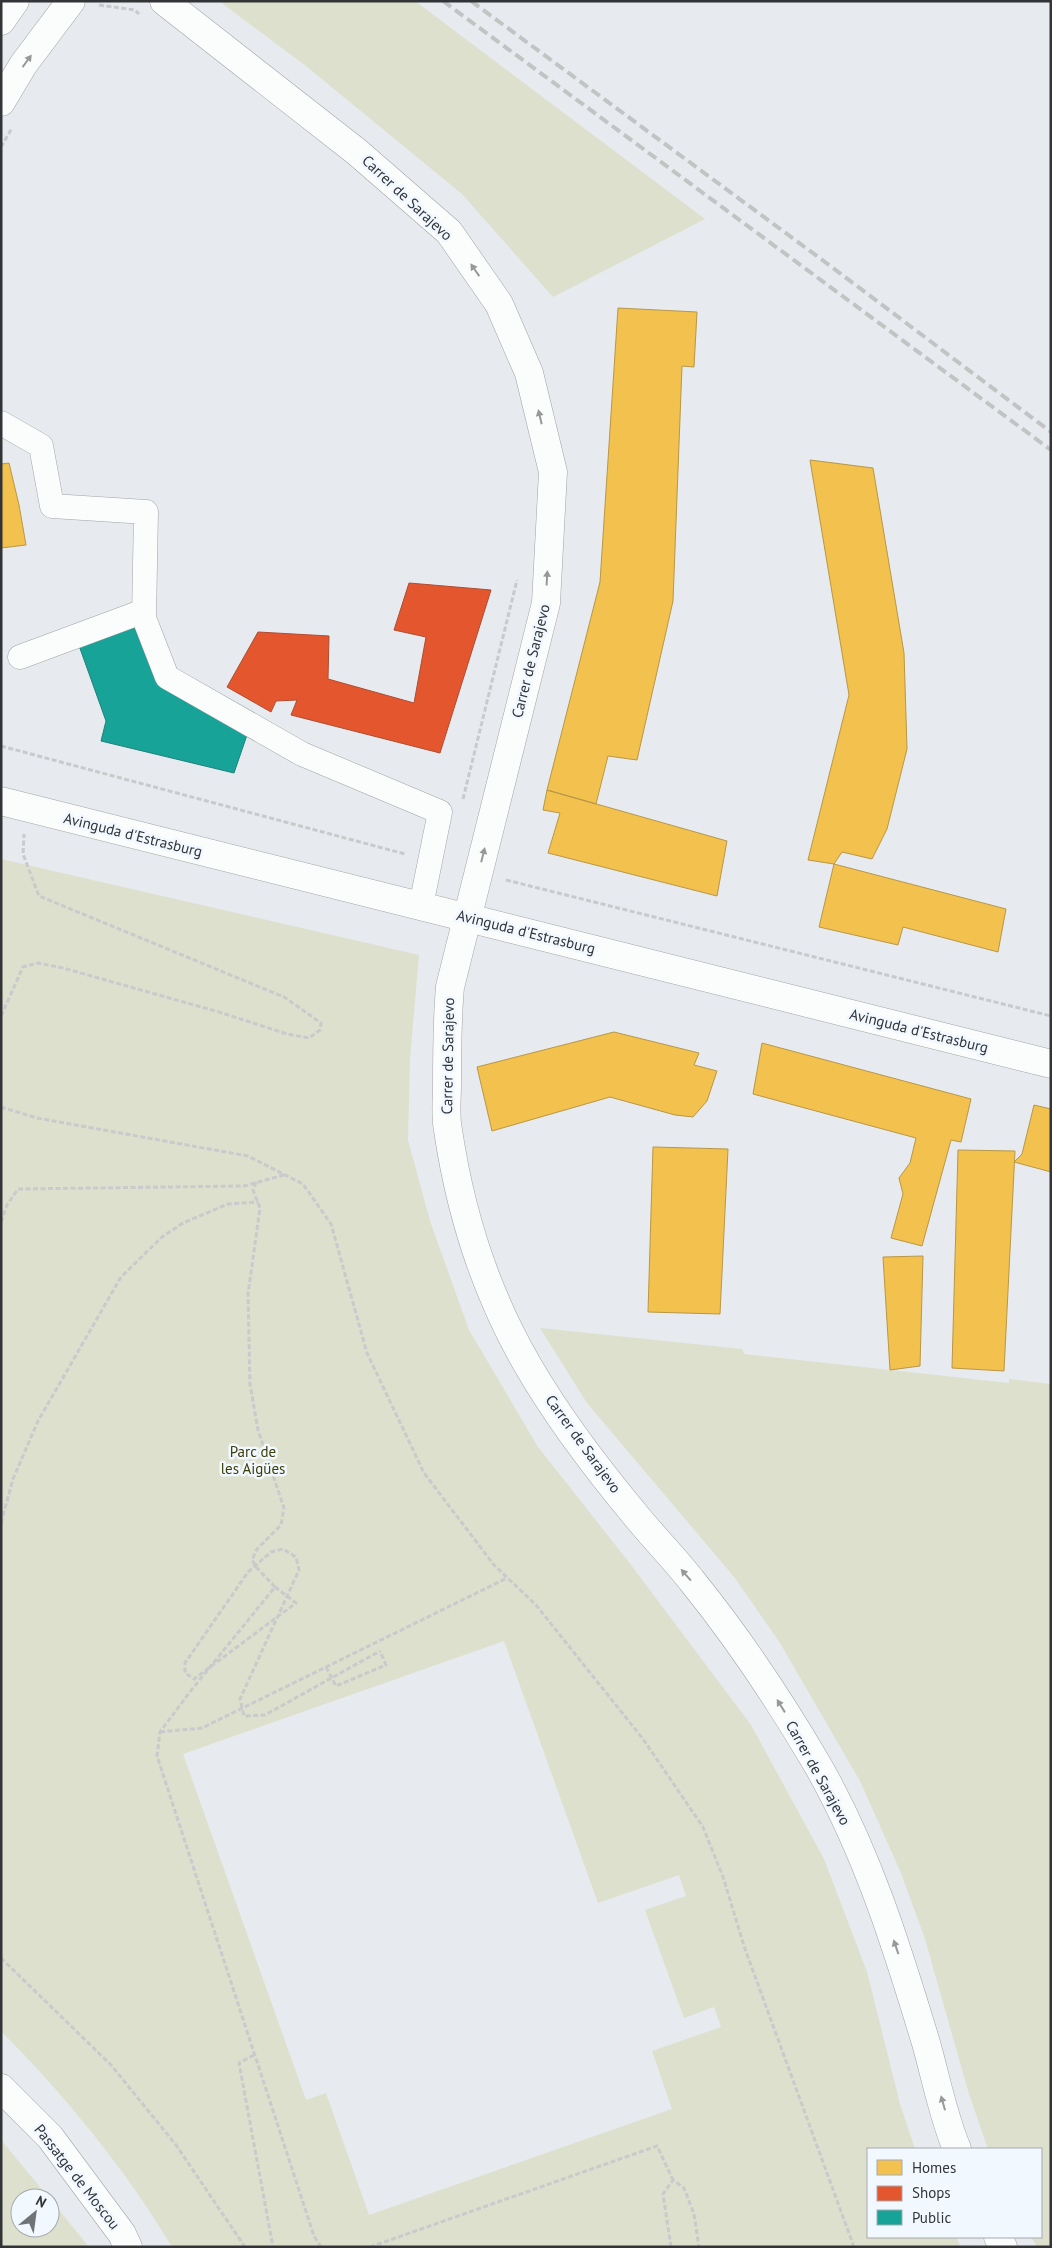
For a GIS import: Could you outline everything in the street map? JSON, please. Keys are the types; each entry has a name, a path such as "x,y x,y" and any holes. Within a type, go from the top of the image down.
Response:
{"street":[{"path":"1,21 16,1"},
{"path":"1,102 23,65 82,3"},
{"name":"Carrer de Sarajevo","path":"153,9 357,152 448,232 499,304 529,373 553,472 546,604 450,987 448,1008 447,1127 458,1185 478,1253 500,1312 527,1364 563,1420 637,1517 692,1580 745,1650 818,1766 849,1828 878,1896 903,1968 957,2148"},
{"path":"1,423 41,446 52,506 146,512 144,618 167,677 302,754 440,812 424,891"},
{"path":"20,658 144,611"},
{"name":"Avinguda d'Estrasburg","path":"1,785 424,891 469,910 550,923 1051,1047"},
{"name":"Avinguda d'Estrasburg","path":"14,804 469,910 1051,1064"},
{"name":"Passatge de Moscou","path":"1,2088 50,2137 122,2234 128,2247"}],"path":[{"path":"82,3 135,10 153,9"},
{"path":"461,807 518,576"},
{"path":"1,746 430,861"},
{"path":"1,1016 23,968 38,962 201,1006 287,1034 309,1038 320,1030 321,1023 284,997 39,896 23,854 14,804"},
{"path":"478,874 1051,1016"},
{"path":"1,1107 38,1118 248,1156 303,1184 331,1224 367,1353 424,1473 494,1565 536,1606 643,1739 703,1827 723,1877 751,1967 854,2247"},
{"path":"1,1222 7,1205 18,1189 244,1186 284,1175"},
{"path":"256,1182 253,1190 260,1208 248,1294 250,1384 258,1430 284,1508 281,1525 258,1549 252,1560 257,1568 276,1587 282,1592 289,1597 296,1603 282,1614 275,1619 260,1630 194,1679 185,1673 185,1663 248,1572 271,1552 283,1549 296,1557 299,1570 291,1588 287,1596 279,1613 275,1622 268,1639 252,1674 240,1699 244,1716 265,1715 380,1651 386,1665 336,1686 326,1667"},
{"path":"1,1523 13,1479 38,1421 121,1277 162,1238 184,1223 228,1204 258,1202"},
{"path":"160,1732 202,1728 507,1578"},
{"path":"276,1587 189,1693 160,1732 157,1756 314,2236 320,2247"},
{"path":"1,1958 110,2065 176,2145 245,2247"},
{"path":"254,2055 239,2063 273,2247"},
{"path":"370,2247 657,2146 672,2180 684,2188 694,2214 699,2247"},
{"path":"671,2247 663,2194 672,2180"}],"green space":[{"path":"219,1 415,1 705,219 553,297 462,194 306,66"},
{"name":"Parc de les Aigües","path":"1,859 419,955 410,1058 408,1140 430,1221 469,1330 538,1447 628,1561 751,1725 824,1859 867,1972 900,2104 915,2148 867,2148 867,2238 956,2238 961,2247 172,2247 115,2162 70,2106 1,2031","holes":["504,1641 598,1903 679,1875 686,1896 645,1910 684,2018 714,2007 721,2027 652,2051 672,2109 369,2215 326,2093 306,2100 183,1754"]},
{"path":"540,1328 742,1349 744,1354 1009,1383 1009,1379 1051,1384 1051,2247 1037,2247 1032,2238 1042,2238 1042,2148 988,2148 969,2094 925,1939 901,1873 860,1781 780,1643 735,1578 587,1403"},
{"path":"1,2140 41,2188 10,2188 10,2238 60,2238 60,2211 89,2247 1,2247"}],"building: Homes":[{"path":"618,308 697,312 694,367 682,366 673,601 637,760 608,756 596,804 547,790 600,582"},
{"path":"810,460 873,468 904,653 907,749 887,829 872,859 842,852 834,864 808,860 849,695"},
{"path":"9,463 26,545 1,548 1,464"},
{"path":"547,790 727,841 717,896 548,853 560,813 543,810"},
{"path":"834,864 1006,909 998,952 903,927 898,945 819,927"},
{"path":"614,1032 699,1053 694,1065 717,1071 707,1101 693,1117 675,1115 610,1097 492,1131 477,1067"},
{"path":"762,1043 971,1099 961,1142 951,1140 922,1246 891,1238 903,1194 899,1178 910,1163 916,1138 753,1094"},
{"path":"1034,1105 1051,1109 1051,1172 1014,1162 1022,1154"},
{"path":"653,1147 728,1149 720,1314 648,1312"},
{"path":"958,1150 1015,1151 1004,1371 952,1368"},
{"path":"923,1256 920,1366 890,1370 883,1257"}],"building: Shops":[{"path":"409,583 491,590 440,753 291,715 297,700 276,701 271,712 227,687 258,632 329,636 328,679 414,703 426,637 394,630"}],"building: Public":[{"path":"133,624 156,680 247,735 234,773 101,741 106,721 77,640"}],"railway":[{"path":"443,1 1051,450"},
{"path":"471,1 825,262 1051,432"}]}
